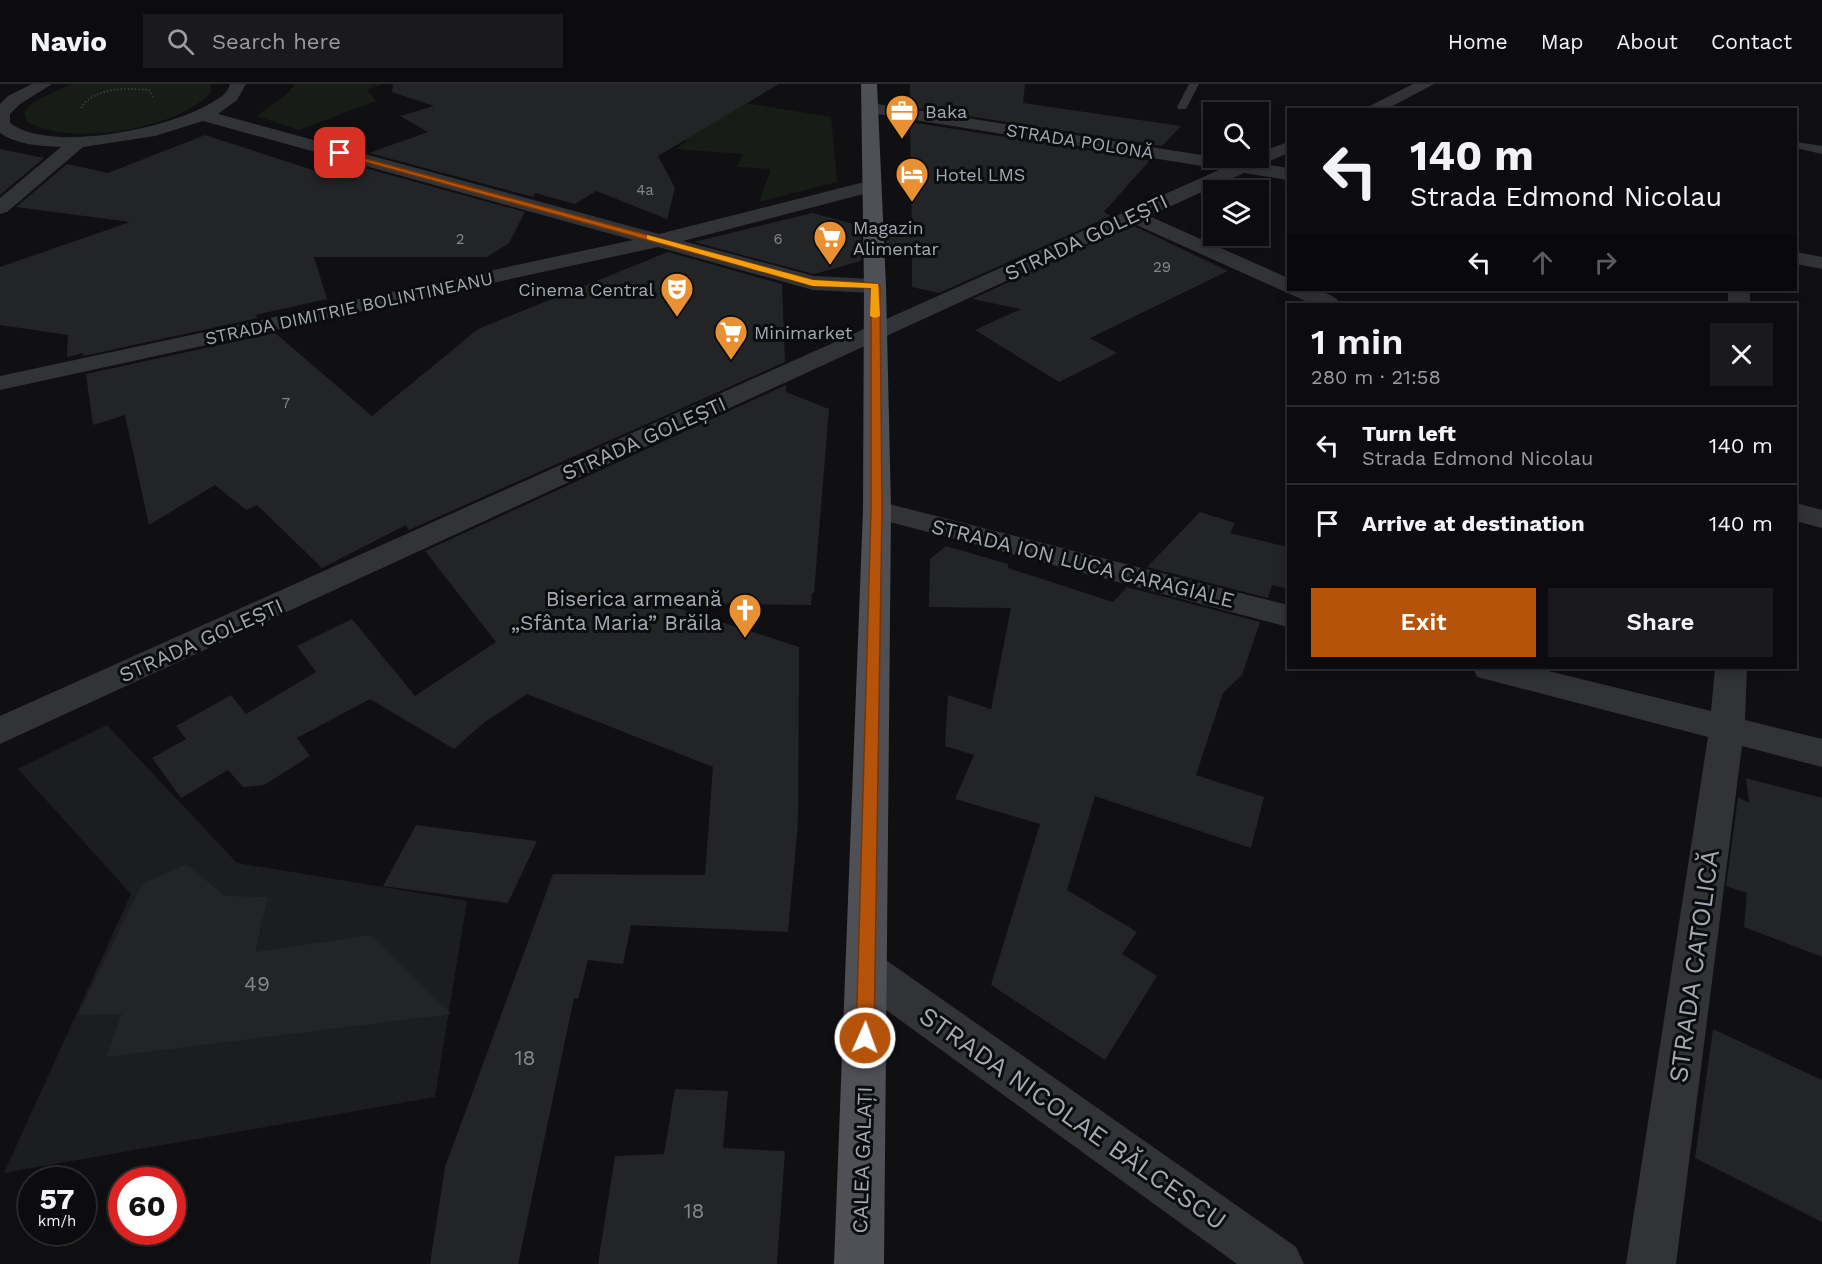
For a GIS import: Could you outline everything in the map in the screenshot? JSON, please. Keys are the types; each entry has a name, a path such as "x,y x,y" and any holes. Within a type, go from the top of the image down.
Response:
{"main road":[{"name":"CALEA GALAȚI","path":"859,1264 868,972 877,510 870,96"}],"street":[{"path":"44,84 14,100 1,113 1,125 15,135 42,141 78,142 144,133 202,115 227,101 238,84"},
{"path":"1374,108 1422,85"},
{"name":"STRADA POLONĂ","path":"870,96 1203,159"},
{"path":"202,115 813,283 875,286"},
{"path":"0,208 78,142"},
{"name":"STRADA GOLEȘTI","path":"1269,155 1287,147"},
{"name":"STRADA GOLEȘTI","path":"0,731 1238,168"},
{"name":"STRADA POLONĂ","path":"1254,168 1287,174"},
{"name":"STRADA DIMITRIE BOLINTINEANU","path":"0,384 661,240 872,186"},
{"path":"1133,216 1287,286"},
{"path":"1797,258 1822,262"},
{"path":"1298,291 1327,303"},
{"name":"STRADA ION LUCA CARAGIALE","path":"877,510 1287,616"},
{"path":"1797,512 1822,519"},
{"path":"1493,669 1822,753"},
{"name":"STRADA CATOLICĂ","path":"1651,1264 1727,729 1731,669"},
{"name":"STRADA NICOLAE BĂLCESCU","path":"868,972 1279,1264"}],"lane":[{"path":"1182,107 1194,84"},
{"path":"1797,145 1822,150"}],"shaded area":[{"path":"71,84 211,84 211,92 195,105 174,116 150,125 123,131 96,134 70,133 46,129 27,122 24,113 33,102"},
{"path":"295,84 383,84 367,90 376,101 299,130 256,116 287,94"},
{"path":"660,89 831,117 837,182 759,202 771,169 737,167 743,154 675,149 687,141 601,120"},
{"path":"107,725 237,863 467,901 435,1097 38,1167 18,1167 18,1171 4,1173 131,894 18,769"}],"building":[{"path":"393,84 779,84 658,156 675,188 667,219 596,191 575,204 535,193 533,197 369,153 428,132 400,116 434,106 392,92"},
{"path":"910,84 1025,84 1023,103 1181,126 1162,146 910,107"},
{"path":"910,122 1150,160 1104,212 1111,216 939,293 912,287 912,248 887,255 886,232 912,238"},
{"path":"205,135 316,171 343,162 525,212 509,243 487,257 314,257 327,299 255,315 258,318 83,356 83,353 67,357 68,335 0,325 0,267 130,222 16,207 67,164 108,173"},
{"path":"0,149 44,158 0,195"},
{"path":"812,213 861,226 861,261 814,274 694,242"},
{"path":"1132,225 1228,271 1090,338 1117,353 1059,382 975,330 1021,309 972,299"},
{"path":"668,252 782,284 785,362 409,530 406,525 322,568 257,505 246,510 215,485 149,525 125,415 93,425 86,374 275,333 372,416 478,329"},
{"path":"786,385 786,392 829,409 814,593 812,593 811,605 662,603 799,647 798,823 788,932 631,925 623,964 588,960 578,999 574,998 518,1264 430,1264 445,1167 553,874 705,875 713,767 527,694 485,722 454,749 370,699 297,738 310,756 264,785 243,787 228,770 181,798 152,758 186,739 176,726 231,695 246,714 316,672 297,646 352,619 415,696 496,642 425,551"},
{"path":"1200,512 1235,523 1230,533 1287,547 1287,589 1272,585 1268,598 1147,567"},
{"path":"946,546 1008,564 1008,568 1113,602 1127,587 1260,622 1242,675 1223,693 1196,775 1264,797 1251,848 1095,796 1067,890 1137,932 1122,954 1157,976 1105,1060 991,985 1040,824 955,799 974,755 945,746 948,695 991,709 1011,608 929,607 930,559"},
{"path":"1746,778 1822,798 1822,957 1744,927 1747,893 1726,886 1738,797 1749,803"},
{"path":"416,825 537,841 508,903 383,886"},
{"path":"186,864 225,896 268,897 255,952 372,935 451,1014 106,1057 122,1014 78,1015 142,884"},
{"path":"1713,1029 1822,1080 1822,1222 1695,1158"},
{"path":"675,1089 728,1091 723,1148 785,1151 777,1264 598,1264 615,1156 664,1154"}],"slow traffic":[{"path":"650,237 813,283 875,286 875,316"}],"place":[{"name":"Baka","path":"902,140"},
{"name":"Hotel LMS","path":"912,203"},
{"name":"Magazin Alimentar","path":"830,266"},
{"name":"Cinema Central","path":"677,318"},
{"name":"Minimarket","path":"731,361"},
{"name":"Biserica armeană „Sfânta Maria” Brăila","path":"745,639"}],"route":[{"path":"340,153 813,283 875,286 877,510 865,1038"}]}
